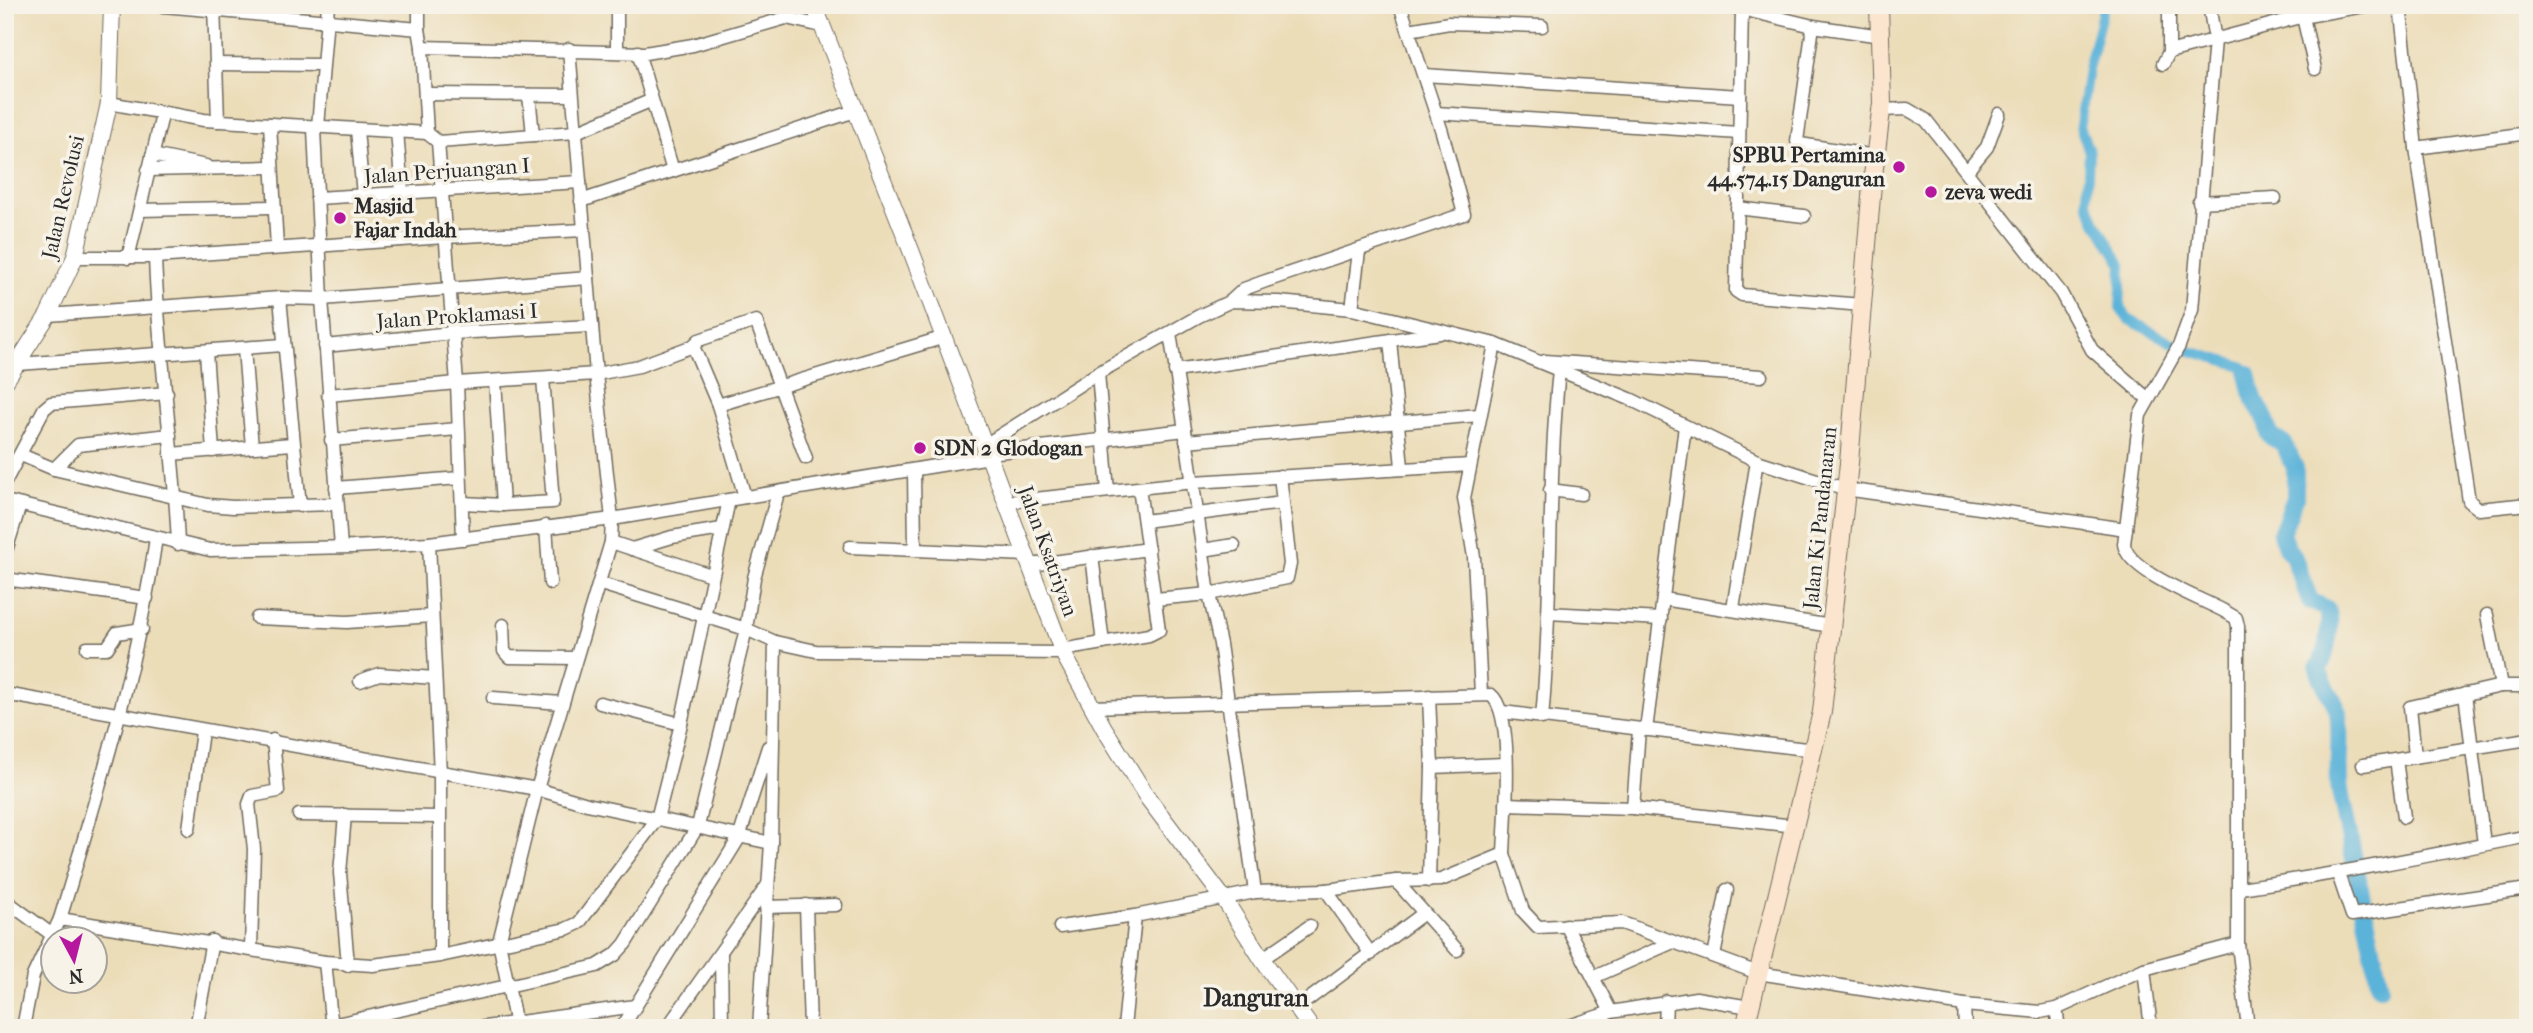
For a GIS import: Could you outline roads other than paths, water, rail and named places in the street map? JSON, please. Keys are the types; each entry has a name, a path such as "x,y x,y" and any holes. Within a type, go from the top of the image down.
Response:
{"main road":[{"name":"Jalan Ki Pandanaran","path":"1745,1028 1814,750 1831,626 1881,110 1879,5"}],"street":[{"name":"Jalan Revolusi","path":"5,382 48,315 75,257 109,103 112,5"},
{"path":"152,5 214,8 419,29"},
{"path":"328,5 316,128 317,198 331,440 341,547"},
{"path":"419,5 419,29 427,94 427,133"},
{"path":"617,5 617,50"},
{"path":"786,18 798,5"},
{"name":"Jalan Ksatriyan","path":"814,5 945,337 1063,651 1091,706 1147,797 1224,899 1311,1028"},
{"path":"988,452 1098,373 1231,301 1248,287 1464,214 1436,113 1400,5"},
{"path":"1725,5 1812,26 1881,36"},
{"path":"2209,5 2214,40 2192,310 2179,346 2147,398 2140,415 2126,529 2126,555 2138,567 2236,618 2240,888 2238,944 2248,1028"},
{"path":"2169,11 2166,58 2297,13 2369,5"},
{"path":"2400,5 2416,148 2469,501 2479,509 2528,504"},
{"path":"214,8 218,121"},
{"path":"1742,10 1737,292 1862,305"},
{"path":"2297,13 2315,69"},
{"path":"422,47 638,52 671,50 786,18 822,26"},
{"path":"1409,30 1449,23 1542,26"},
{"path":"1812,26 1798,142 1875,156"},
{"path":"515,1020 499,942 537,789 574,658 601,584 611,542 612,519 596,374 569,49"},
{"path":"638,52 650,101 673,171"},
{"path":"217,64 321,65"},
{"path":"1424,75 1740,96"},
{"path":"427,94 572,95"},
{"path":"529,95 533,135"},
{"path":"109,103 162,115 218,121 427,133 438,142 576,132 650,101"},
{"path":"1881,110 1906,109 1922,116 2062,293 2086,343 2147,398"},
{"path":"581,201 855,111"},
{"path":"1436,113 1739,133"},
{"path":"1967,171 1987,147 1999,114"},
{"path":"128,258 162,115"},
{"path":"270,124 277,248"},
{"path":"357,130 363,195"},
{"path":"397,131 402,193"},
{"path":"2416,148 2528,133"},
{"path":"438,142 457,383 463,539"},
{"path":"152,155 197,162 209,167"},
{"path":"148,170 271,167"},
{"name":"Jalan Perjuangan I","path":"317,198 580,182"},
{"path":"2199,202 2275,198"},
{"path":"140,210 273,207"},
{"path":"1737,208 1804,216"},
{"path":"75,257 155,257 584,230"},
{"path":"1352,309 1359,251"},
{"path":"155,257 178,544"},
{"path":"48,315 280,298 322,299 588,278"},
{"path":"280,298 300,506"},
{"path":"1231,301 1266,301 1352,309 1419,323 1444,333 1494,344 1685,426 1757,461 1845,489 2126,529"},
{"path":"328,395 596,374 639,366 693,346 702,338 755,321 806,458"},
{"name":"Jalan Proklamasi I","path":"325,346 452,333 592,326"},
{"path":"1170,333 1209,594 1229,702 1255,892"},
{"path":"1175,372 1444,333"},
{"path":"718,405 945,337"},
{"path":"1390,340 1402,467"},
{"path":"1480,694 1474,557 1464,505 1494,344"},
{"path":"18,364 283,345"},
{"path":"693,346 718,405 745,497"},
{"path":"244,349 252,447"},
{"path":"206,352 213,451"},
{"path":"1535,360 1761,376"},
{"path":"1542,718 1548,613 1549,490 1559,370"},
{"path":"1098,373 1108,491"},
{"path":"461,503 548,504 554,500 542,378"},
{"path":"495,381 503,505"},
{"path":"5,482 44,409 53,402 167,393"},
{"path":"5,501 178,544 228,552 429,543 612,519 914,471 988,452 1103,438 1479,415"},
{"path":"1633,808 1642,730 1661,620 1685,426"},
{"path":"331,440 458,429"},
{"path":"54,469 69,450 78,445 170,435"},
{"path":"171,454 292,444"},
{"path":"21,455 54,469 222,507 336,504"},
{"path":"1733,608 1757,461"},
{"path":"1007,502 1194,482 1402,467 1470,465"},
{"path":"914,471 915,548"},
{"path":"1155,599 1209,594 1281,581 1289,576 1280,477"},
{"path":"335,488 460,478"},
{"path":"601,584 746,629 775,642 828,653 1063,651 1158,632 1139,488"},
{"path":"1549,490 1581,494"},
{"path":"325,962 332,1026 597,966 615,956 698,827 746,629 754,578 778,493"},
{"path":"60,919 212,941 348,965 373,965 440,956 566,929 579,923 657,819 681,724 729,500"},
{"path":"1144,521 1282,503"},
{"path":"5,554 20,505"},
{"path":"546,526 550,583"},
{"path":"632,549 672,537 722,529"},
{"path":"56,925 121,716 142,629 156,538"},
{"path":"611,542 711,575"},
{"path":"429,543 440,774 440,956"},
{"path":"1203,550 1234,545"},
{"path":"850,547 915,548 1029,560 1148,549"},
{"path":"1092,556 1103,643"},
{"path":"5,579 147,598"},
{"path":"1663,599 1733,608 1831,626"},
{"path":"1548,613 1661,620"},
{"path":"2487,615 2501,686"},
{"path":"257,618 347,622 432,617"},
{"path":"503,625 504,651 509,657 574,658"},
{"path":"88,648 107,648 117,633 142,629"},
{"path":"759,1028 771,843 775,642"},
{"path":"360,681 383,674 435,678"},
{"path":"2415,757 2410,707 2501,686 2528,686"},
{"path":"5,694 202,731 273,740 440,774 537,789 739,838 771,843"},
{"path":"1091,706 1480,694 1494,696 1502,712 1506,804 1504,853 1529,921 1538,927 1622,923 1758,973 1964,1005 2040,1012 2056,1009 2144,969 2238,944"},
{"path":"2465,694 2484,844"},
{"path":"1429,881 1432,767 1430,696"},
{"path":"493,698 562,703"},
{"path":"600,703 681,724"},
{"path":"1502,712 1814,750"},
{"path":"189,829 202,731"},
{"path":"622,1028 739,838 772,734"},
{"path":"2363,765 2528,738"},
{"path":"251,948 254,849 250,799 278,791 273,740"},
{"path":"2396,760 2404,817"},
{"path":"1432,767 1505,764"},
{"path":"1506,804 1633,808 1796,826"},
{"path":"299,815 438,817"},
{"path":"345,816 340,873 348,965"},
{"path":"2240,888 2343,873 2431,853 2528,836"},
{"path":"1060,927 1135,916 1255,892 1326,890 1396,881 1448,878 1504,853"},
{"path":"2343,873 2352,915 2528,889"},
{"path":"1396,881 1457,950"},
{"path":"667,1028 768,886"},
{"path":"1326,890 1371,954"},
{"path":"1714,956 1727,890"},
{"path":"5,900 39,925"},
{"path":"806,905 810,1028"},
{"path":"766,907 836,905"},
{"path":"1297,1008 1424,913"},
{"path":"1124,1028 1135,916"},
{"path":"1566,925 1611,1012"},
{"path":"1262,959 1310,926"},
{"path":"196,1028 212,941"},
{"path":"1594,976 1671,943"},
{"path":"721,953 722,1028"},
{"path":"23,1028 33,976 38,964"},
{"path":"2144,969 2151,1028"},
{"path":"1563,1028 1611,1012 1666,1001 1696,998 1750,1007"},
{"path":"1665,1028 1666,1001"},
{"path":"1964,1005 1965,1028"},
{"path":"478,1028 515,1020 635,1006"},
{"path":"2056,1009 2059,1028"}],"waterway":[{"path":"2104,5 2088,69 2080,126 2089,152 2087,201 2096,222 2122,265 2120,308 2128,319 2184,349 2242,366 2248,374"},
{"path":"2248,374 2254,400 2265,417 2270,436 2284,444 2295,468 2295,498 2281,534 2287,549 2293,555 2310,601 2326,609 2328,614 2328,640 2318,668 2338,713 2340,791 2380,986"}],"place":[{"name":"SPBU Pertamina 44.574.15 Danguran","path":"1899,167"},
{"name":"zeva wedi","path":"1931,192"},
{"name":"Masjid Fajar Indah","path":"340,218"},
{"name":"SDN 2 Glodogan","path":"920,448"}],"district":[{"name":"Danguran","path":"1256,998"}]}
